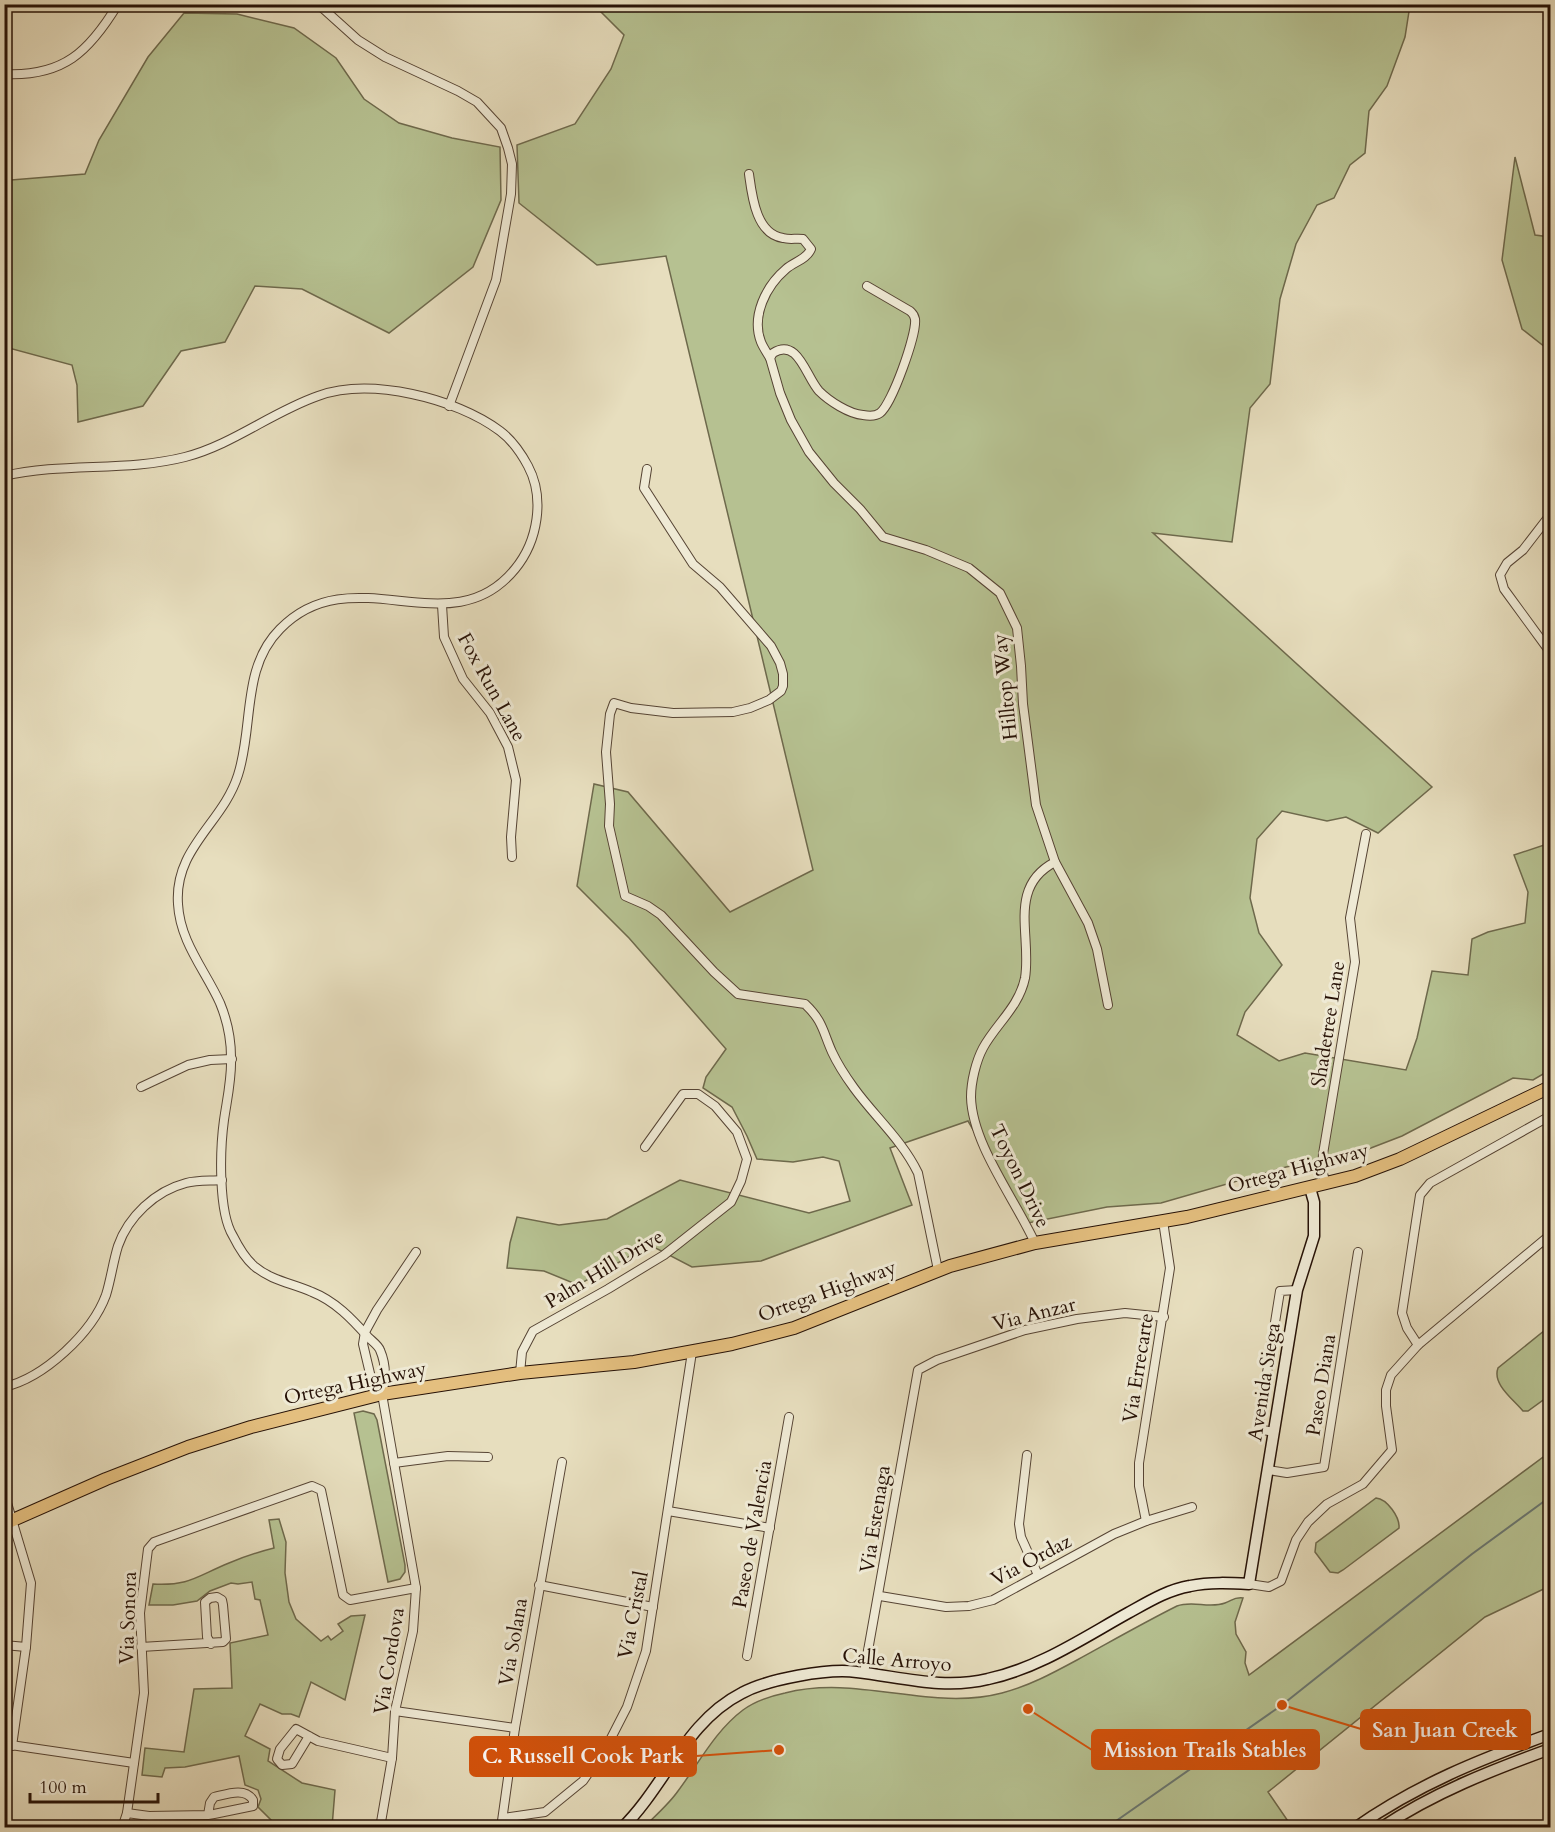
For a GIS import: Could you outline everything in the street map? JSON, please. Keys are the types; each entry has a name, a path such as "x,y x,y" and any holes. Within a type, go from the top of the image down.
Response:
{"main road":[{"name":"Ortega Highway","path":"7,1520 188,1447 251,1427 382,1394 520,1373 634,1362 732,1344 794,1328 939,1270 1035,1243 1214,1211 1355,1176 1400,1159 1551,1087"}],"street":[{"path":"4,74 20,75 48,71 69,61 89,45 118,4"},
{"path":"318,4 358,40 385,57 477,102 501,128 508,148 512,164 512,186 496,280 449,405"},
{"name":"Hilltop Way","path":"748,174 758,214 764,225 774,235 782,238 803,239 811,249 808,255 784,270 766,293 758,315 757,327 791,420 808,452 834,483 860,508 883,537 926,550 969,568 1000,593 1017,628 1022,666 1023,704 1036,804 1055,862 1088,923 1097,949 1108,1005"},
{"path":"770,358 778,350 790,350 800,359 820,392 852,412 865,416 879,414 887,406 895,389 915,320 910,311 867,285"},
{"path":"4,476 46,469 136,464 186,457 218,445 293,406 322,394 349,389 404,393 469,413 501,432 522,454 533,475 537,511 536,528 528,548 514,570 491,590 469,600 442,605 369,597 334,598 308,608 279,630 260,657 254,675 245,749 238,778 225,805 194,845 185,861 177,892 182,927 192,953 220,1004 230,1038 232,1059 221,1143 223,1207 230,1233 254,1265 283,1283 313,1292 343,1310 379,1346 386,1380 382,1394"},
{"path":"647,469 643,483 644,489 688,558 698,570 720,587 771,646 778,658 784,680 781,692 770,700 733,712 673,712 631,708 614,703 610,714 606,752 610,804 609,826 625,896 648,906 661,915 714,972 738,994 806,1004 813,1012 824,1028 831,1050 854,1088 896,1138 915,1166 922,1188 939,1270"},
{"path":"1551,515 1523,550 1507,563 1500,575 1504,589 1551,652"},
{"name":"Fox Run Lane","path":"442,605 444,637 463,678 490,713 511,756 516,780 511,837 512,857"},
{"name":"Shadetree Lane","path":"1326,1184 1322,1170 1323,1154 1355,962 1350,918 1366,834"},
{"name":"Toyon Drive","path":"1035,1243 985,1146 975,1119 971,1095 983,1048 1012,1008 1024,978 1026,947 1023,915 1031,884 1043,868 1055,862"},
{"path":"141,1087 188,1065 210,1060 232,1059"},
{"name":"Palm Hill Drive","path":"520,1373 522,1352 533,1331 664,1255 731,1202 739,1189 747,1159 737,1132 715,1106 698,1094 683,1094 645,1147"},
{"path":"1418,1346 1407,1328 1402,1313 1420,1195 1430,1183 1551,1116"},
{"path":"4,1388 18,1384 40,1372 64,1352 95,1319 107,1292 124,1230 134,1215 167,1191 186,1183 222,1180"},
{"name":"Avenida Siega","path":"1249,1584 1297,1290 1314,1236 1314,1202 1310,1188"},
{"name":"Via Errecarte","path":"1146,1521 1139,1485 1139,1464 1170,1268 1163,1221"},
{"path":"1249,1584 1269,1587 1281,1581 1296,1540 1308,1522 1327,1504 1363,1484 1392,1450 1386,1390 1391,1375 1418,1346 1551,1235"},
{"path":"382,1394 372,1382 363,1344 365,1332 377,1310 417,1252"},
{"name":"Paseo Diana","path":"1268,1470 1287,1473 1324,1467 1358,1252"},
{"path":"1274,1432 1258,1429 1280,1291 1297,1290"},
{"name":"Via Anzar","path":"918,1370 937,1360 1036,1328 1077,1319 1125,1313 1164,1317"},
{"name":"Via Cristal","path":"502,1818 545,1812 583,1781 607,1746 627,1707 645,1651 692,1352"},
{"name":"Via Estenaga","path":"864,1673 918,1370"},
{"name":"Via Cordova","path":"380,1827 392,1758 395,1711 413,1631 416,1588 382,1394"},
{"name":"Paseo de Valencia","path":"747,1656 789,1417"},
{"path":"1027,1455 1019,1524 1021,1537 1038,1575"},
{"path":"394,1463 448,1456 488,1457"},
{"name":"Via Solana","path":"501,1827 515,1728 562,1462"},
{"name":"Via Sonora","path":"122,1827 127,1813 144,1694 140,1613 148,1549 154,1542 312,1486 321,1490 343,1595 350,1600 416,1588"},
{"path":"4,1493 7,1520 26,1563 31,1583 26,1647 8,1745 134,1763"},
{"name":"Via Ordaz","path":"879,1596 946,1607 969,1606 993,1600 1114,1534 1146,1521 1192,1507"},
{"path":"668,1511 770,1528"},
{"name":"Calle Arroyo","path":"622,1827 653,1790 674,1756 704,1719 723,1703 744,1691 785,1679 842,1671 931,1683 986,1680 1040,1661 1164,1594 1190,1586 1220,1583 1249,1584"},
{"path":"539,1585 652,1607"},
{"path":"141,1647 211,1644 223,1642 226,1639 223,1605 217,1597 205,1602 207,1637 211,1644"},
{"path":"4,1645 26,1647"},
{"path":"395,1711 515,1728"},
{"path":"309,1736 292,1764 282,1765 277,1760 280,1749 296,1730 309,1736 318,1741 392,1758"},
{"path":"1355,1827 1378,1811 1431,1782 1488,1756 1551,1734"},
{"path":"1382,1827 1400,1815 1453,1788 1551,1749"},
{"path":"127,1813 149,1816 208,1815 253,1806 253,1800 249,1794 243,1792 214,1797 210,1803 208,1815"}],"green space":[{"path":"594,5 1410,5 1405,37 1387,86 1369,111 1365,153 1350,165 1334,198 1317,205 1296,244 1280,299 1270,384 1250,408 1232,542 1153,533 1432,787 1378,833 1346,817 1327,821 1282,811 1257,839 1250,898 1259,933 1282,965 1245,1012 1237,1035 1279,1061 1305,1053 1406,1070 1417,1038 1432,971 1468,975 1472,939 1488,932 1525,923 1528,892 1514,855 1550,843 1550,1070 1533,1080 1513,1078 1402,1136 1358,1153 1286,1167 1161,1203 1107,1207 1028,1223 968,1121 890,1148 912,1205 761,1261 692,1267 650,1245 578,1285 544,1271 507,1268 510,1243 517,1217 559,1225 607,1219 680,1180 809,1213 850,1201 839,1161 823,1157 793,1162 757,1159 732,1107 703,1088 706,1077 726,1049 629,938 577,886 594,784 628,792 730,912 813,870 666,256 597,265 519,203 517,145 575,124 611,69 624,35"},
{"path":"184,13 237,14 294,28 336,58 364,99 399,123 452,138 500,147 501,200 473,267 389,333 302,289 255,286 225,342 181,351 143,406 78,422 77,385 72,365 5,347 5,176 11,180 85,174 99,140 148,57"},
{"path":"1515,157 1535,235 1550,237 1550,351 1522,329 1502,260"},
{"path":"1550,1326 1550,1395 1528,1411 1523,1411 1498,1380 1498,1368"},
{"path":"363,1411 374,1414 377,1420 405,1565 405,1572 400,1579 388,1582 354,1413"},
{"path":"1550,1452 1550,1586 1485,1617 1268,1792 1292,1827 644,1827 674,1796 716,1737 733,1718 753,1704 780,1694 812,1688 840,1688 948,1698 975,1698 1002,1693 1050,1674 1177,1606 1183,1604 1219,1605 1235,1598 1243,1598 1235,1622 1236,1634 1246,1652 1245,1663 1249,1675"},
{"path":"1376,1498 1392,1509 1399,1528 1343,1570 1338,1573 1330,1572 1315,1552 1316,1543"},
{"path":"279,1519 286,1542 285,1573 289,1602 296,1619 321,1641 328,1636 331,1640 343,1631 338,1624 351,1616 365,1615 345,1700 311,1682 299,1717 282,1714 260,1704 245,1736 270,1749 268,1761 302,1783 335,1790 332,1827 275,1827 274,1823 258,1807 261,1799 258,1790 245,1785 239,1756 185,1767 165,1768 162,1777 142,1775 145,1748 184,1752 194,1689 232,1688 230,1643 268,1635 260,1600 255,1599 252,1582 231,1583 210,1591 197,1601 173,1605 149,1605 153,1584 185,1582 240,1559 274,1548 269,1520"}],"waterway":[{"path":"1106,1828 1282,1705 1472,1554 1550,1497"}],"place":[{"name":"San Juan Creek","path":"1282,1705"},
{"name":"Mission Trails Stables","path":"1028,1709"},
{"name":"C. Russell Cook Park","path":"779,1750"}]}
